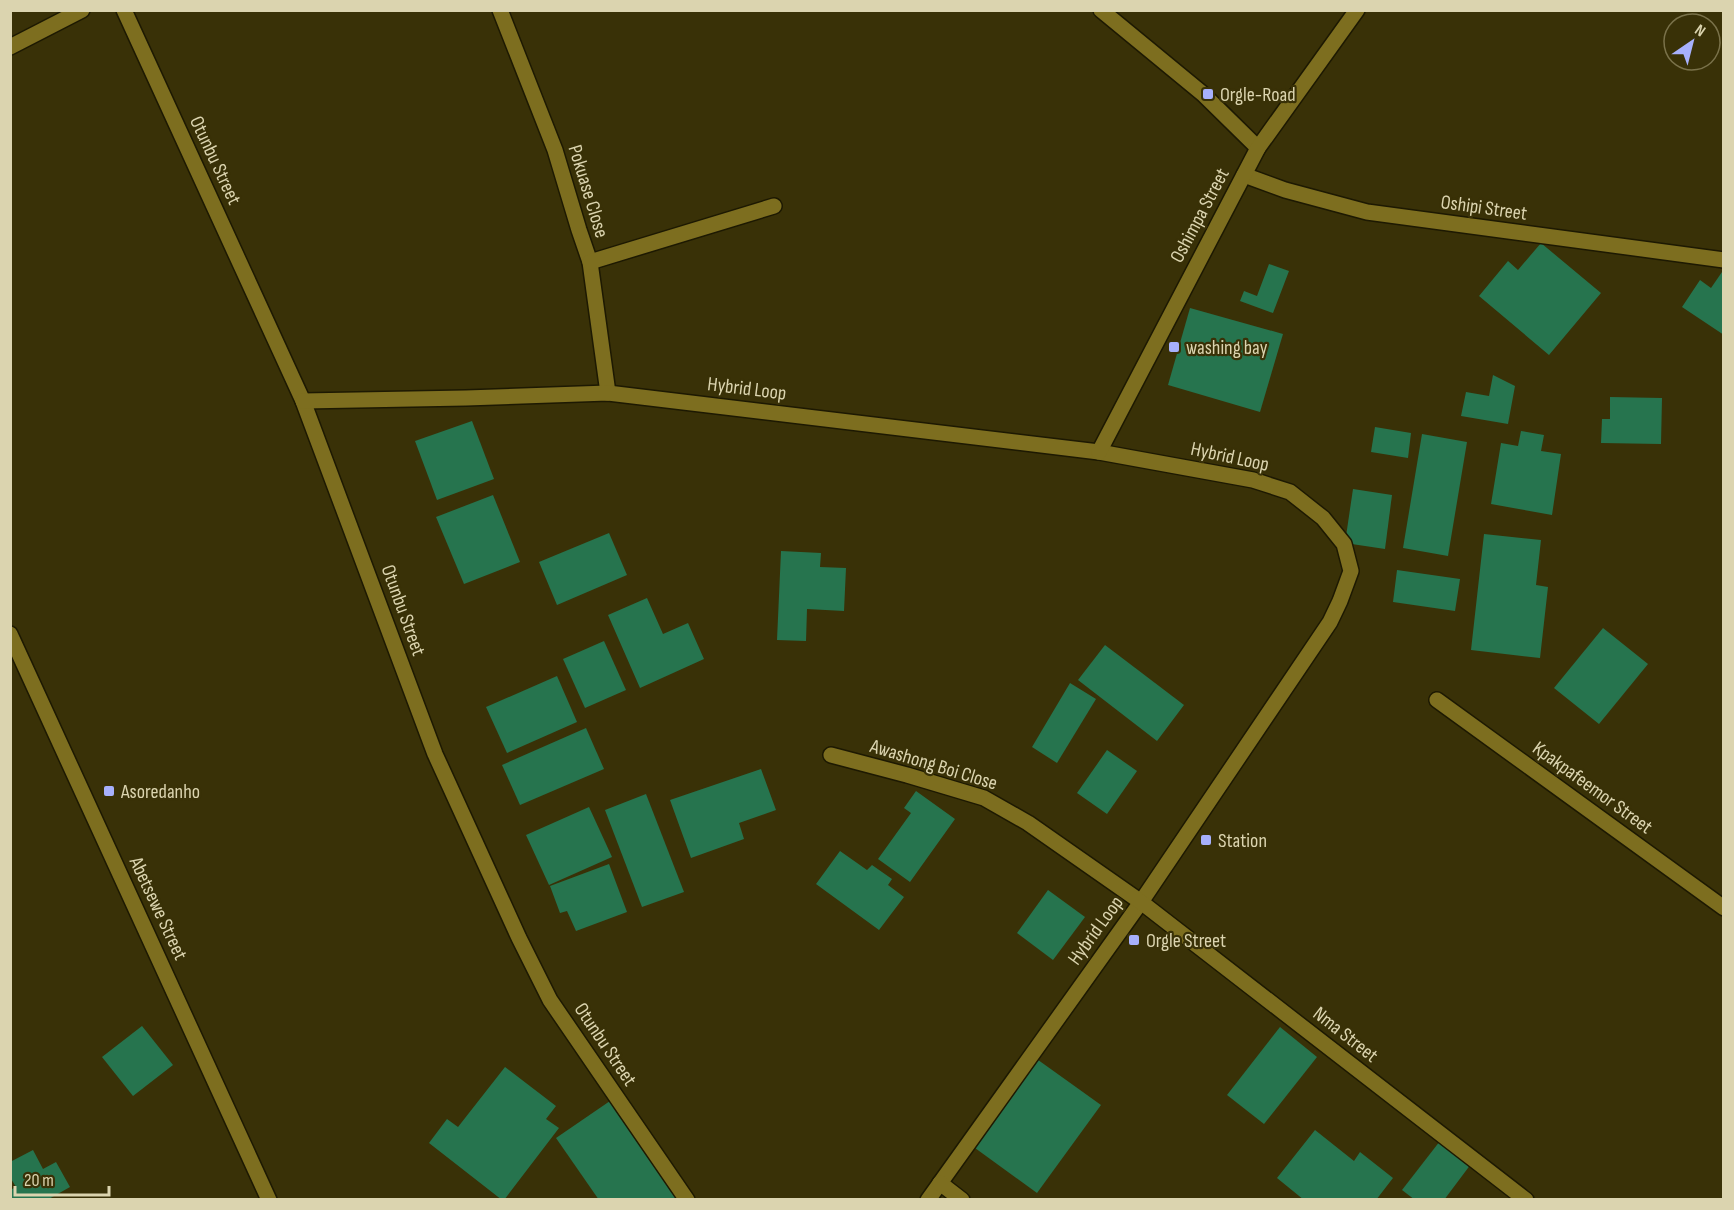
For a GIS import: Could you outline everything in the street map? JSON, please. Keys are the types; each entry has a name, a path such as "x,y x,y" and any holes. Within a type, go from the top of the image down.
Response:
{"street":[{"path":"10,47 82,10"},
{"name":"Otunbu Street","path":"124,10 303,401 435,754 519,938 550,1000 687,1200"},
{"name":"Pokuase Close","path":"500,10 555,150 590,262 608,393"},
{"path":"1101,10 1203,94 1258,148"},
{"name":"Oshimpa Street","path":"1099,452 1258,148 1357,10"},
{"name":"Oshipi Street","path":"1244,175 1285,190 1367,212 1724,260"},
{"path":"590,262 774,206"},
{"name":"Hybrid Loop","path":"303,401 608,393 1099,452 1253,480 1290,492 1323,518 1344,544 1351,571 1330,622 1141,902 928,1200"},
{"name":"Abetsewe Street","path":"10,634 269,1200"},
{"name":"Kpakpafeemor Street","path":"1437,700 1724,908"},
{"name":"Awashong Boi Close","path":"831,755 984,798 1028,823 1141,902"},
{"name":"Nma Street","path":"1141,902 1526,1200"},
{"path":"940,1183 962,1200"}],"building":[{"path":"1541,243 1601,293 1549,355 1479,296 1508,261 1518,270"},
{"path":"1269,264 1289,271 1273,313 1240,301 1244,291 1257,296"},
{"path":"1722,272 1724,273 1724,335 1682,307 1700,280 1711,288"},
{"path":"1190,308 1283,334 1260,412 1168,385"},
{"path":"1493,375 1515,386 1508,424 1461,416 1466,392 1489,396"},
{"path":"1610,397 1662,398 1661,444 1601,443 1602,419 1610,419"},
{"path":"472,421 494,479 437,500 415,441"},
{"path":"1375,427 1411,433 1408,458 1371,452"},
{"path":"1521,431 1544,435 1541,451 1561,454 1552,515 1491,504 1501,443 1518,446"},
{"path":"1422,434 1467,442 1448,556 1403,548"},
{"path":"1353,489 1392,495 1385,549 1345,543"},
{"path":"493,495 520,562 464,584 436,517"},
{"path":"609,533 627,575 557,605 539,562"},
{"path":"1484,534 1541,540 1536,585 1548,587 1540,658 1471,650"},
{"path":"781,551 821,553 820,567 846,568 844,611 807,609 806,641 777,640"},
{"path":"1397,570 1460,579 1455,611 1393,602"},
{"path":"647,598 663,634 688,623 704,659 640,688 608,615"},
{"path":"1603,628 1648,664 1599,724 1554,688"},
{"path":"604,641 626,690 585,708 563,659"},
{"path":"1105,645 1184,705 1157,741 1078,680"},
{"path":"557,676 577,722 507,753 486,707"},
{"path":"1070,683 1096,699 1057,763 1032,747"},
{"path":"586,728 604,769 520,805 502,765"},
{"path":"1107,750 1137,771 1107,814 1077,793"},
{"path":"761,769 776,810 739,823 744,839 691,858 670,800"},
{"path":"916,791 955,819 910,882 878,859 911,813 904,808"},
{"path":"646,794 684,892 642,907 605,810"},
{"path":"589,807 612,857 549,885 526,835"},
{"path":"840,851 867,870 872,865 892,879 888,885 904,897 879,930 816,884"},
{"path":"609,864 627,912 576,931 567,911 560,913 550,886"},
{"path":"1048,890 1085,917 1053,960 1017,933"},
{"path":"142,1026 173,1065 133,1096 102,1057"},
{"path":"1280,1027 1317,1057 1264,1124 1227,1095"},
{"path":"1027,1052 1101,1105 1037,1193 964,1140"},
{"path":"505,1067 556,1106 546,1119 559,1128 502,1200 429,1143 447,1119 458,1127"},
{"path":"610,1101 679,1200 599,1200 556,1138"},
{"path":"1315,1130 1354,1161 1360,1152 1393,1178 1376,1200 1304,1200 1277,1178"},
{"path":"1440,1141 1471,1164 1444,1200 1415,1200 1402,1190"},
{"path":"33,1150 43,1169 56,1162 70,1187 47,1200 10,1200 10,1190 16,1187 10,1177 10,1162"}],"place":[{"name":"Orgle-Road","path":"1208,94"},
{"name":"washing bay","path":"1174,347"},
{"name":"Asoredanho","path":"109,791"},
{"name":"Station","path":"1206,840"},
{"name":"Orgle Street","path":"1134,940"}]}
